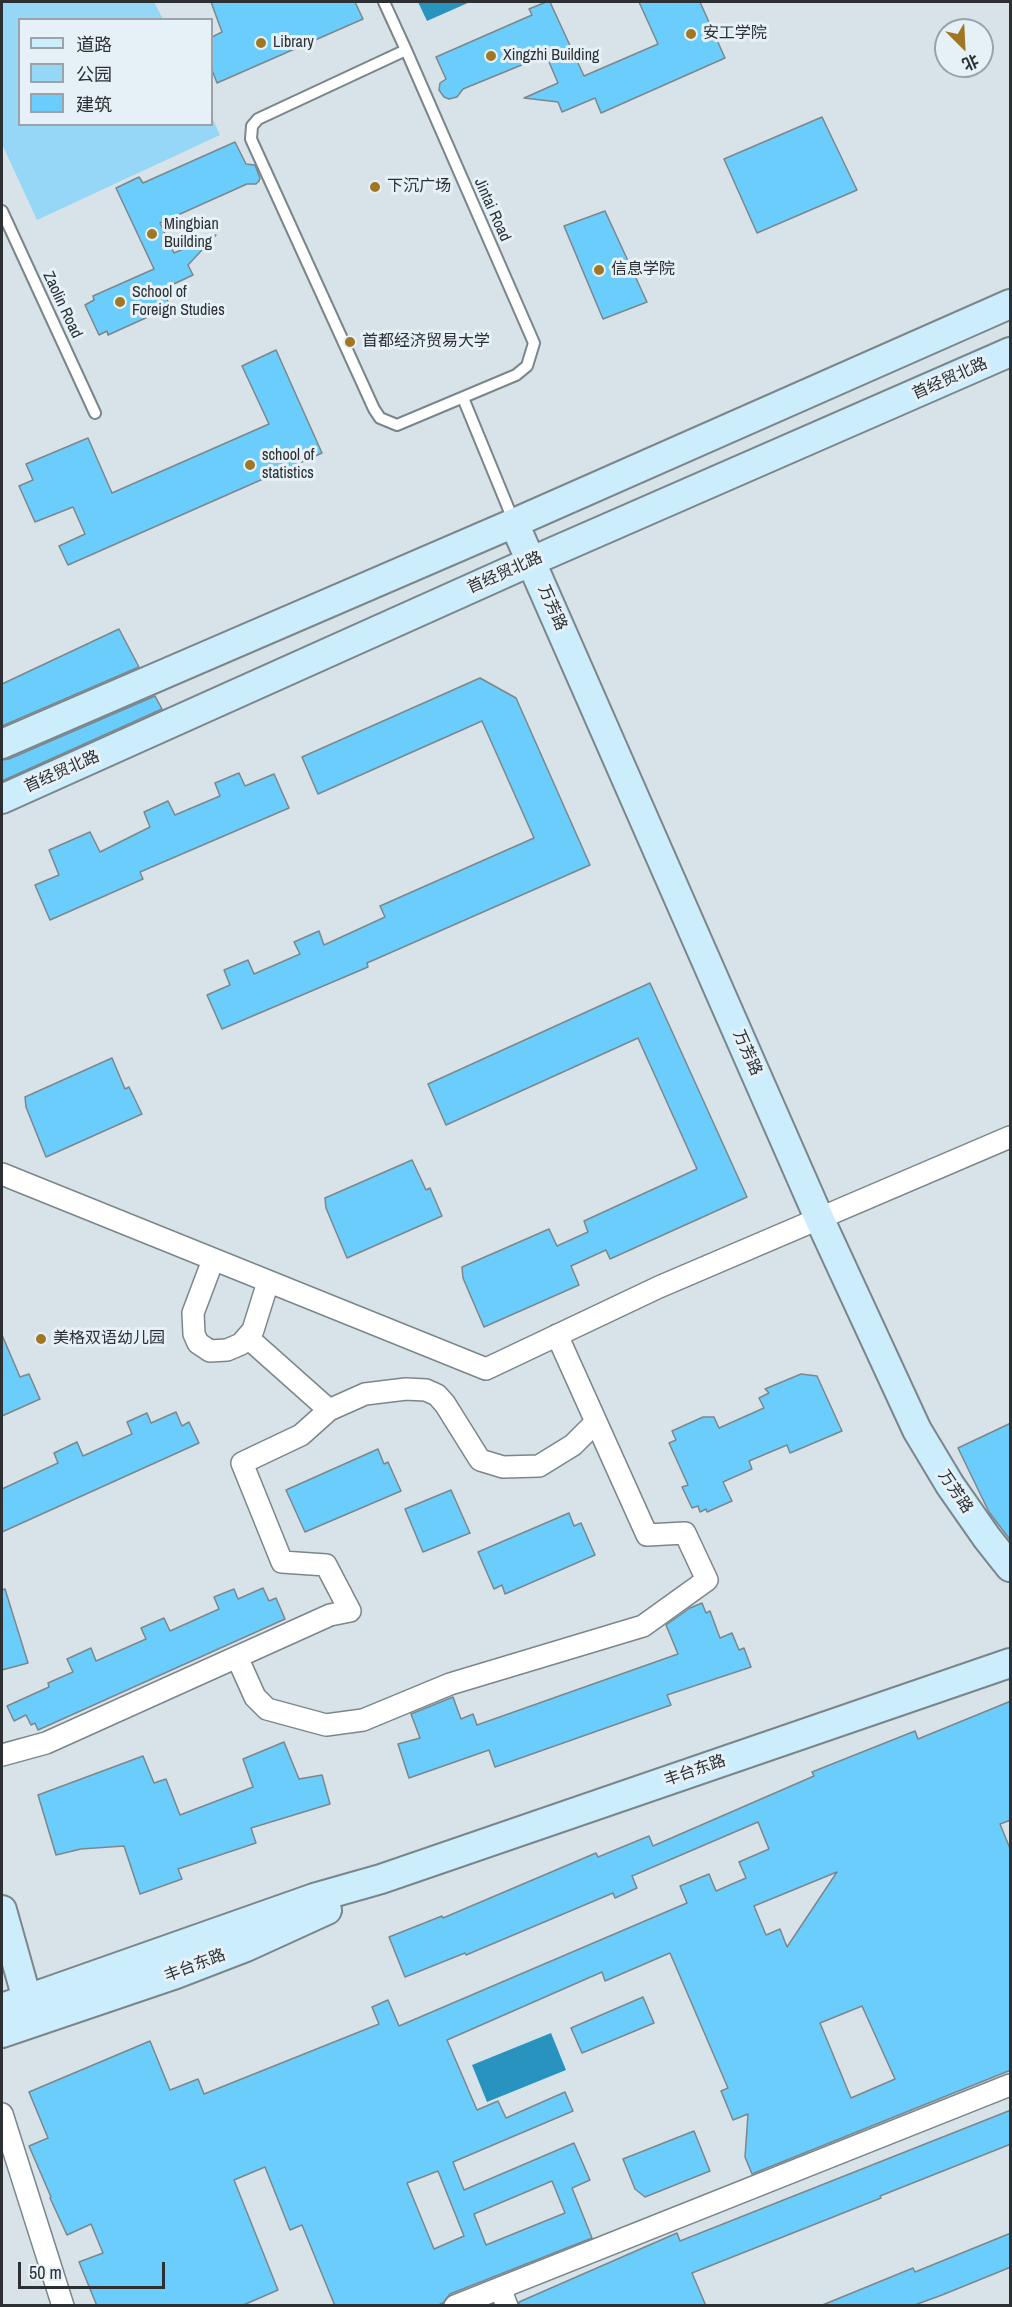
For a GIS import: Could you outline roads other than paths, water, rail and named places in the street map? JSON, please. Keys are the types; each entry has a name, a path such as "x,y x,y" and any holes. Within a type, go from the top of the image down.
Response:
{"street":[{"path":"2,744 514,523 1011,304"},
{"name":"首经贸北路","path":"2,799 532,561 1011,352"},
{"name":"万芳路","path":"514,523 819,1218 917,1430 956,1494 1011,1567"},
{"path":"2,1174 486,1369 659,1287 1011,1137"},
{"path":"213,1260 193,1313 194,1334 198,1343 210,1351 227,1350 241,1344 253,1330 268,1282"},
{"path":"237,1657 255,1697 267,1709 326,1725 363,1720 450,1684 643,1626 707,1580 685,1533 647,1535 557,1335"},
{"path":"247,1337 329,1410"},
{"path":"2,1755 46,1743 330,1616 350,1611 326,1565 282,1562 242,1463 302,1435 329,1410 365,1394 406,1389 426,1390 437,1395 445,1404 480,1460 503,1467 539,1467 573,1445 596,1422"},
{"name":"丰台东路","path":"14,2003 314,1898 381,1880 1011,1663"},
{"name":"丰台东路","path":"2,2033 176,1974 246,1947 320,1914 381,1880"},
{"path":"2,1910 14,2003 2,2026"},
{"path":"455,2306 504,2297 1011,2085"},
{"path":"2,2114 63,2306"}],"lane":[{"name":"Jintai Road","path":"384,2 406,50 534,343 527,366 516,375 397,425 380,418 251,139 252,126 258,119 406,50"},
{"name":"Zaolin Road","path":"2,211 96,413"},
{"path":"463,398 514,523"}],"place":[{"name":"安工学院","path":"691,34"},
{"name":"Library","path":"261,43"},
{"name":"Xingzhi Building","path":"491,56"},
{"name":"下沉广场","path":"375,187"},
{"name":"Mingbian Building","path":"152,234"},
{"name":"信息学院","path":"599,270"},
{"name":"School of Foreign Studies","path":"120,302"},
{"name":"首都经济贸易大学","path":"350,342"},
{"name":"school of statistics","path":"250,465"},
{"name":"美格双语幼儿园","path":"41,1339"}]}
